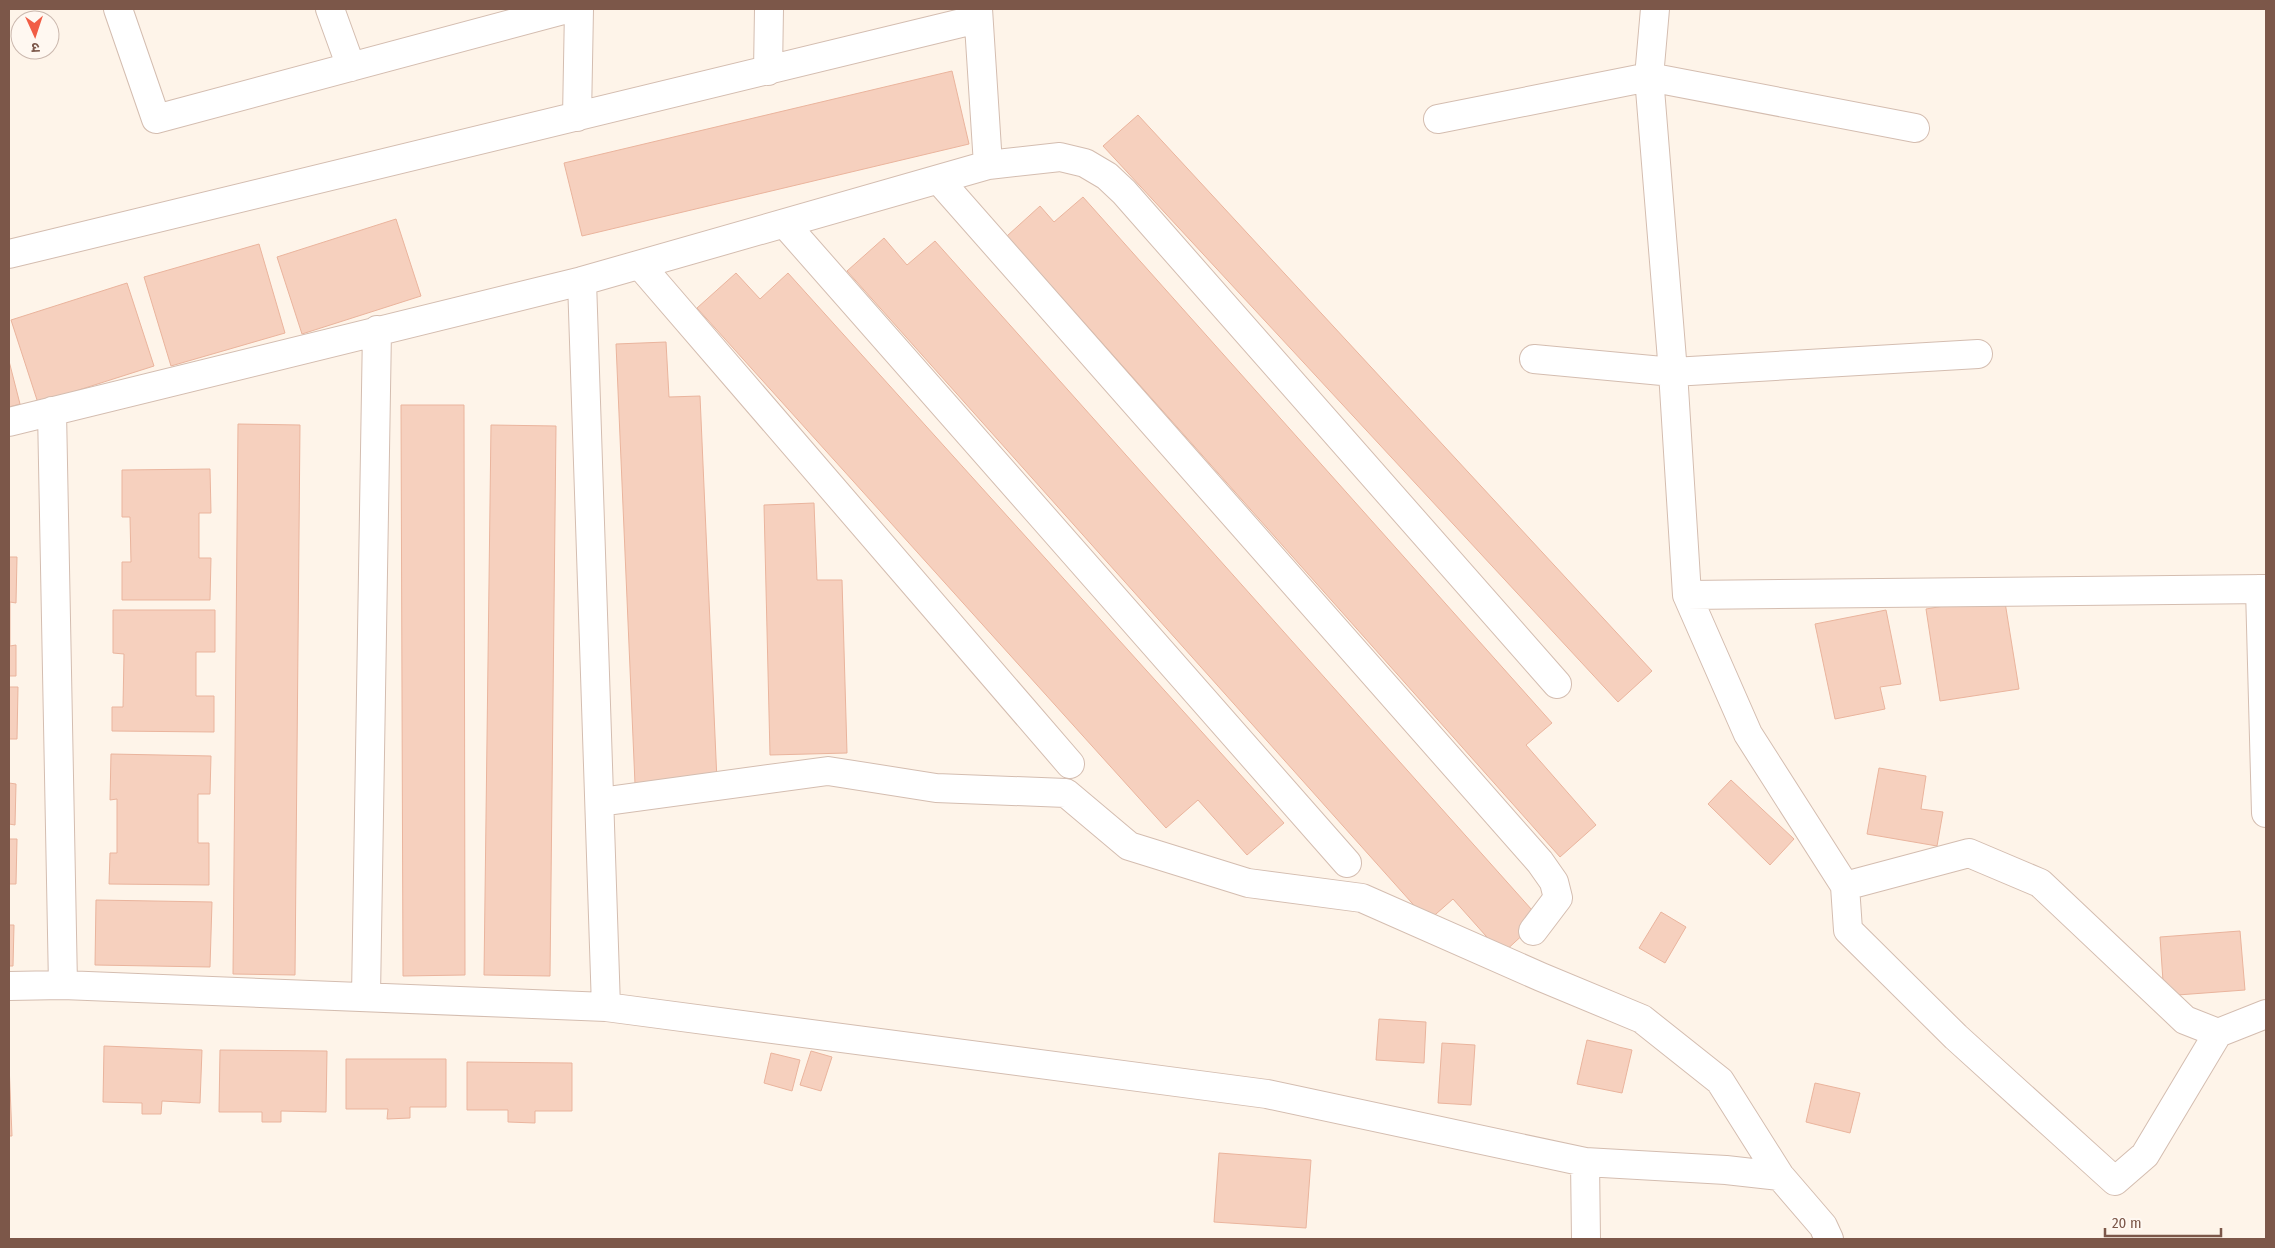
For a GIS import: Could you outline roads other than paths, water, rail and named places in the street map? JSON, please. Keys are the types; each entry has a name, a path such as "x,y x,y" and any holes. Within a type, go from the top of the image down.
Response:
{"street":[{"path":"118,9 156,119 567,9"},
{"path":"330,9 351,67"},
{"path":"577,117 579,9"},
{"path":"768,71 769,9"},
{"path":"1656,9 1649,78 1673,372 1686,595 1748,734 1844,886 1848,930 1956,1036 2115,1181 2145,1155 2218,1033 2266,1014"},
{"path":"9,254 768,71 978,14 988,165"},
{"path":"1438,119 1649,78 1915,128"},
{"path":"9,422 582,281 988,165 1060,157 1084,163 1113,182 1124,192 1557,684"},
{"path":"938,180 1540,862 1554,882 1558,898 1533,931"},
{"path":"786,224 1347,863"},
{"path":"640,265 1070,764"},
{"path":"582,281 606,1007"},
{"path":"366,996 377,330"},
{"path":"1534,359 1673,372 1978,354"},
{"path":"52,411 63,985"},
{"path":"1686,595 2263,589 2266,813"},
{"path":"600,802 828,771 936,788 1066,794 1129,846 1248,883 1362,898 1540,978 1642,1019 1720,1081 1780,1176 1823,1226 1829,1239"},
{"path":"1844,886 1969,854 2040,883 2185,1020 2218,1033"},
{"path":"9,986 63,985 606,1007 1267,1094 1585,1162 1726,1170 1780,1176"},
{"path":"1585,1162 1586,1239"}]}
